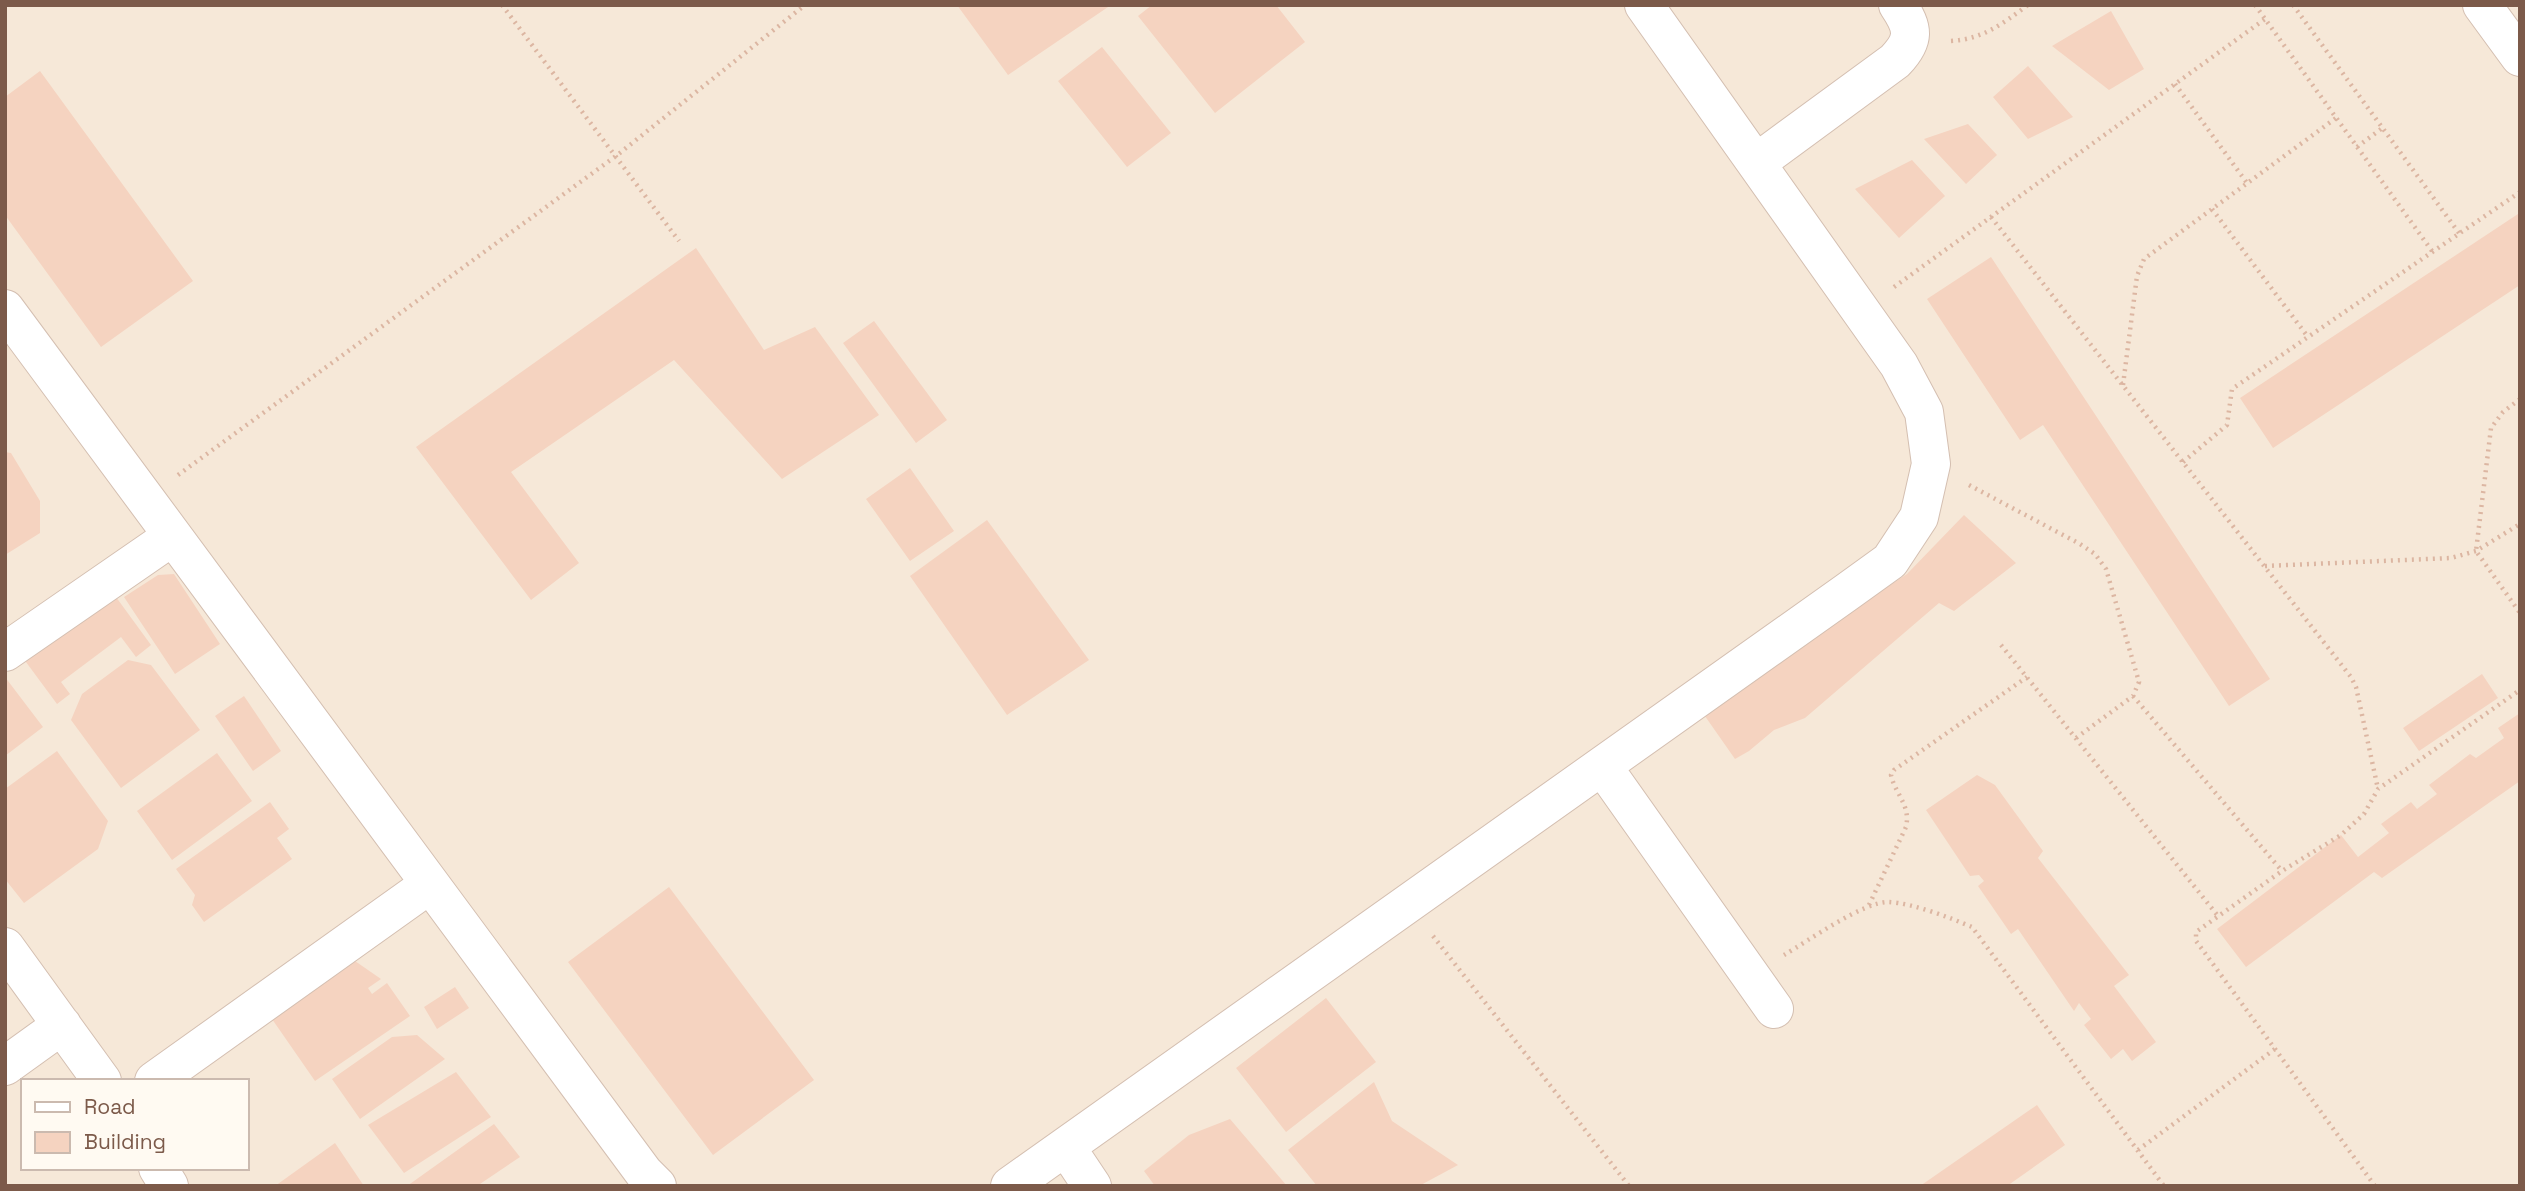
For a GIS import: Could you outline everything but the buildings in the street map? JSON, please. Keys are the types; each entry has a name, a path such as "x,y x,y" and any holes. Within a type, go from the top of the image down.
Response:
{"street":[{"path":"1010,1186 1890,561 1919,516 1931,464 1924,412 1899,365 1644,5"},
{"path":"2482,5 2520,57"},
{"path":"1756,163 1895,61 1907,48 1904,18"},
{"path":"5,309 644,1173 657,1186"},
{"path":"5,652 173,536"},
{"path":"1603,766 1774,1009"},
{"path":"157,1079 430,884"},
{"path":"5,947 101,1079"},
{"path":"5,1066 62,1025"},
{"path":"1066,1147 1092,1186"},
{"path":"159,1170 169,1186"}],"path":[{"path":"502,5 679,241"},
{"path":"145,498 615,156 805,5"},
{"path":"1904,18 1941,41 1971,40 2000,26 2028,5"},
{"path":"2255,5 2432,251"},
{"path":"2293,5 2459,233"},
{"path":"1861,311 2265,19"},
{"path":"2175,84 2247,183"},
{"path":"2123,386 2137,276 2144,259 2336,118"},
{"path":"2357,147 2381,128"},
{"path":"2183,462 2227,425 2232,389 2520,192"},
{"path":"2212,209 2308,337"},
{"path":"1991,217 2351,677 2356,687 2378,789"},
{"path":"2520,399 2503,412 2491,428 2476,551 2520,613"},
{"path":"1931,464 2080,544 2095,554 2106,569 2139,682 2133,696 2076,738"},
{"path":"2264,566 2451,558 2476,551 2520,524"},
{"path":"2001,645 2218,916"},
{"path":"1868,905 1908,818 1904,802 1893,784 1891,775 1894,770 2027,677"},
{"path":"2375,1186 2196,941 2196,932 2282,871 2341,835 2364,814 2378,789 2520,690"},
{"path":"2133,696 2282,871"},
{"path":"1751,975 1868,905 1889,902 1945,915 1972,927 2164,1186"},
{"path":"1408,905 1629,1186"},
{"path":"2137,1150 2275,1049"}],"shaded area":[{"path":"5,5 2520,5 2520,1186 5,1186"}]}
